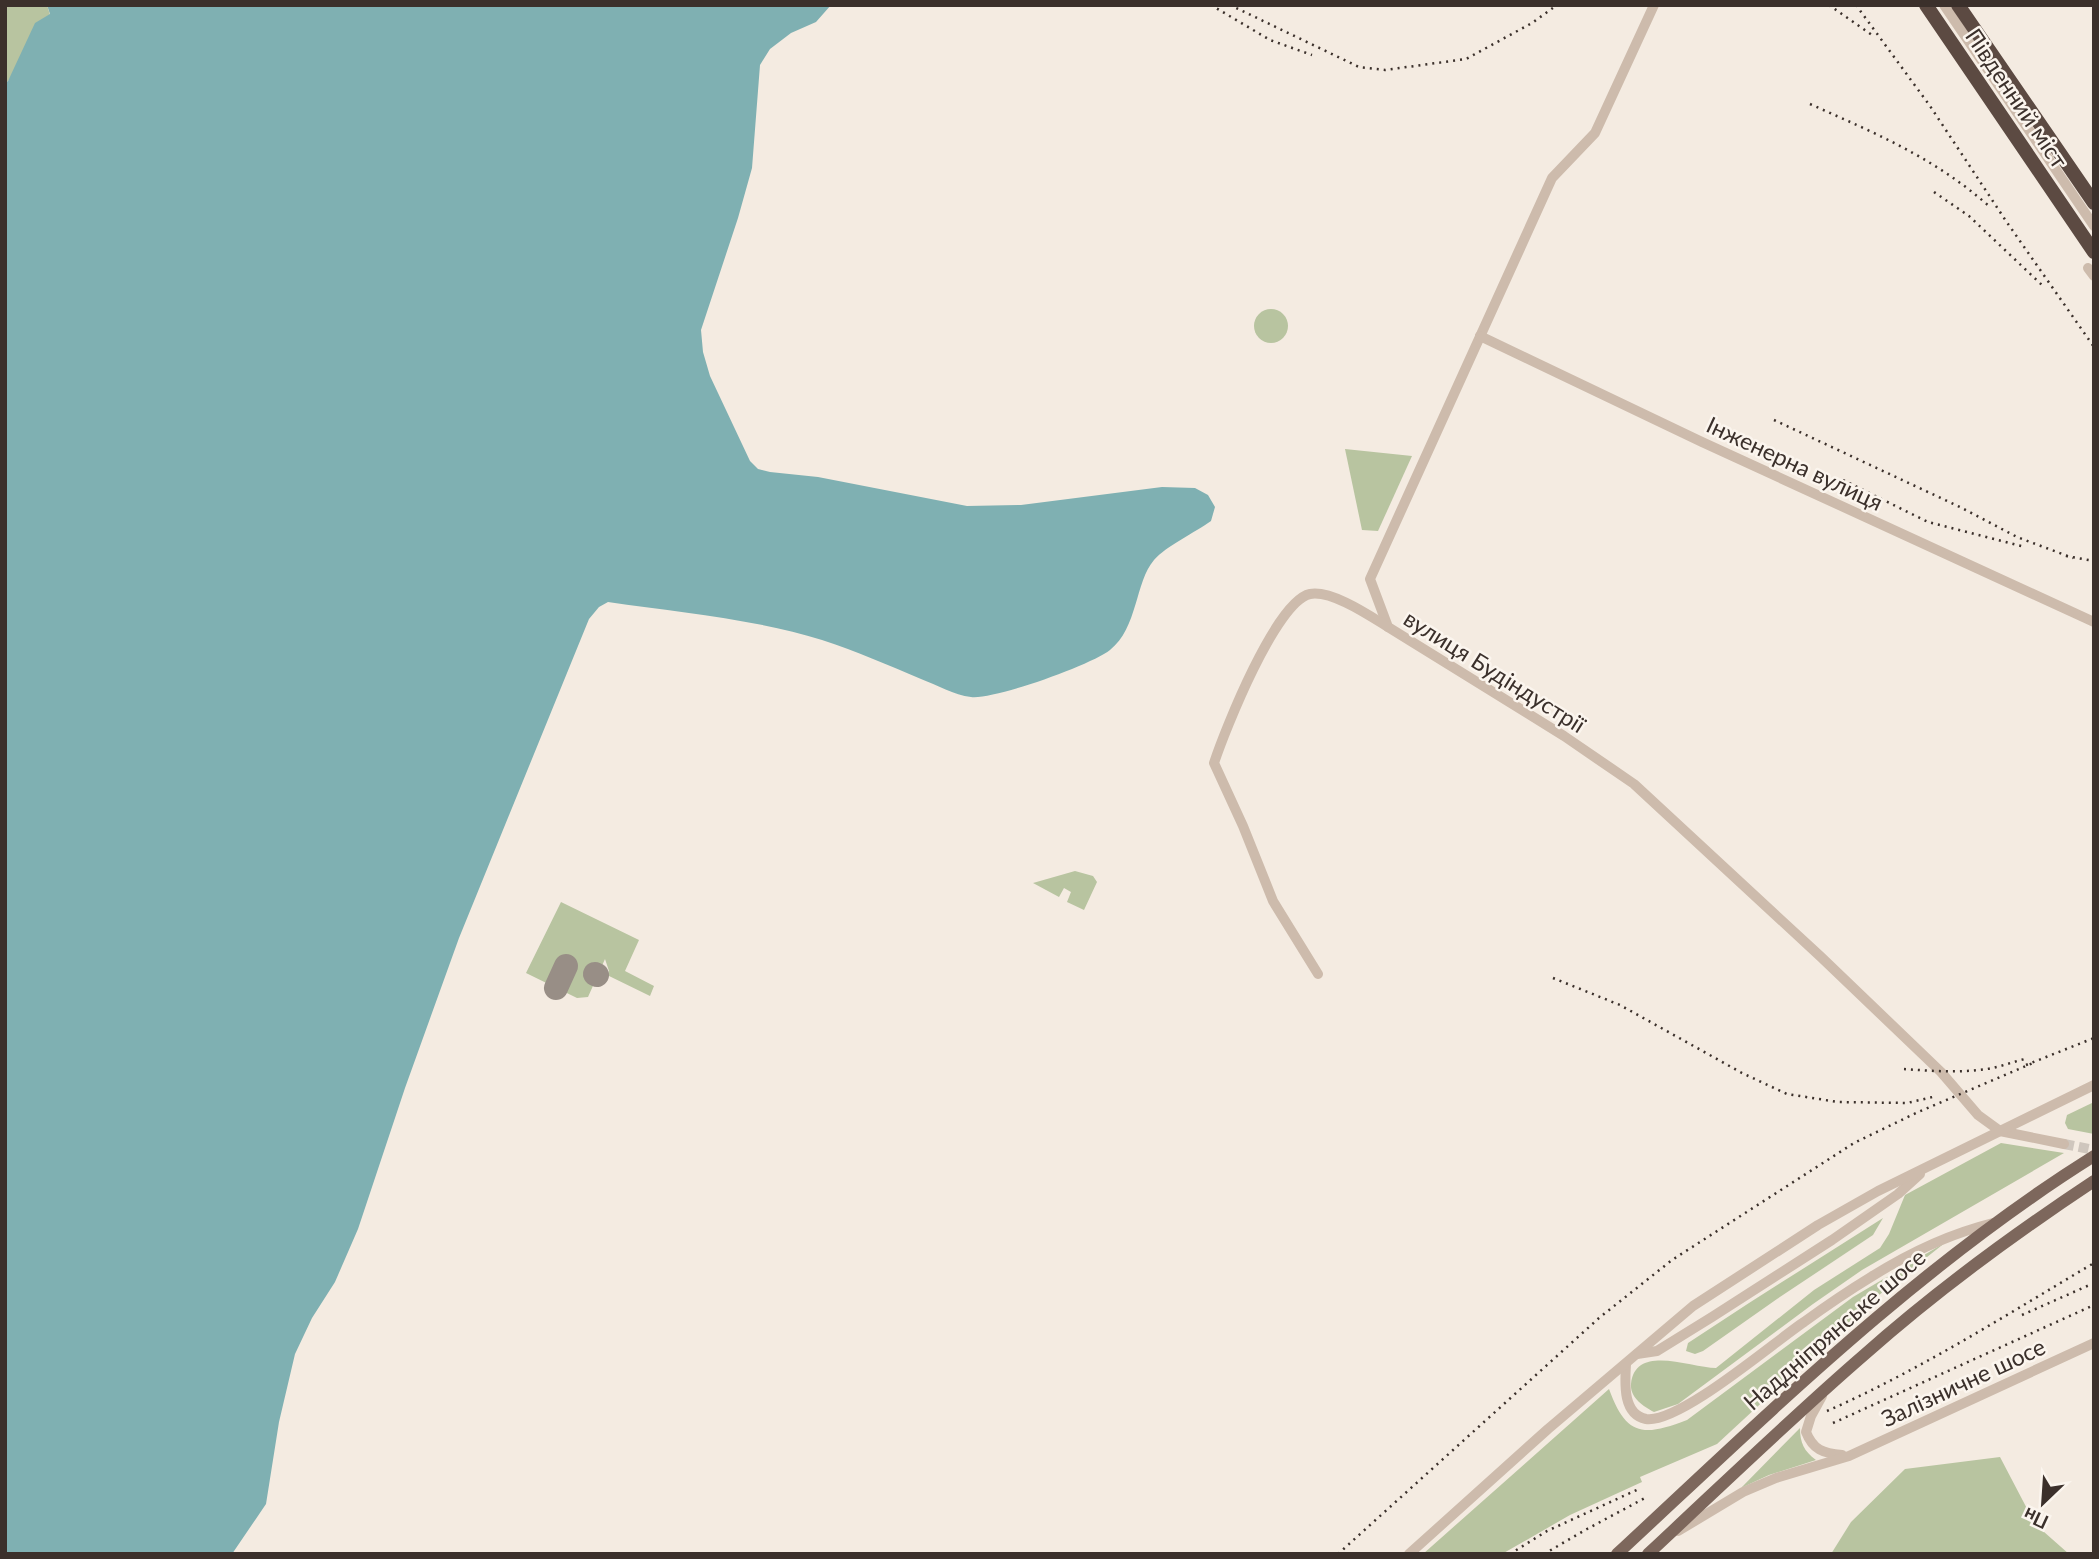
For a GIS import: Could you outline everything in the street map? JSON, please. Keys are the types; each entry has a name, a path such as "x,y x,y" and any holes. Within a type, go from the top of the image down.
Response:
{"highway":[{"name":"Південний міст","path":"1926,5 2094,251"},
{"name":"Південний міст","path":"1958,5 2094,203"}],"main road":[{"name":"Наддніпрянське шосе","path":"1618,1554 1798,1385 1851,1339 1997,1222 2091,1157"},
{"name":"Наддніпрянське шосе","path":"1648,1554 1825,1389 1942,1290 2010,1238 2094,1181"}],"street":[{"name":"вулиця Будіндустрії","path":"1654,5 1595,133 1552,178 1370,579 1388,627 1564,736 1634,784 1911,1043 1979,1115 2000,1131"},
{"path":"1944,5 2094,226"},
{"name":"Інженерна вулиця","path":"1480,336 1702,442 2094,622"},
{"path":"1318,974 1273,901 1214,763 1240,695 1275,631 1296,602 1308,594 1321,594 1338,600 1388,627"},
{"path":"1409,1554 1548,1429 1693,1306 1868,1196 2094,1085"},
{"path":"2000,1131 2064,1144"},
{"path":"1637,1354 1657,1351 1832,1240 1898,1194 1925,1169"},
{"path":"1626,1364 1626,1397 1632,1409 1639,1416 1648,1419 1664,1417 1714,1388 1803,1322 1909,1255 1967,1229 1997,1222"},
{"name":"Залізничне шосе","path":"1662,1541 1743,1492 1776,1478 1849,1456 2094,1342"},
{"path":"1825,1389 1806,1432 1814,1447 1822,1452 1849,1456"}],"green space":[{"path":"6,5 47,5 50,15 5,83"},
{"path":"1271,309 1283,314 1288,326 1283,338 1271,343 1259,338 1254,326 1259,314"},
{"path":"1345,449 1412,456 1378,531 1362,530"},
{"path":"1075,871 1093,876 1097,882 1084,910 1067,902 1071,892 1064,888 1059,897 1033,883"},
{"path":"561,902 639,940 625,971 654,986 650,996 607,975 609,971 605,959 588,997 577,998 526,973"},
{"path":"2094,1102 2094,1134 2068,1129 2065,1123 2067,1115"},
{"path":"2001,1143 2064,1153 1862,1270 1678,1404 1654,1412 1635,1397 1631,1384 1635,1372 1643,1364 1666,1361 1716,1368 1814,1290 1880,1248 1889,1234 1905,1195"},
{"path":"1883,1218 1873,1235 1703,1351 1695,1354 1686,1351 1688,1343"},
{"path":"1946,1242 1874,1299 1717,1444 1640,1477 1642,1482 1570,1515 1502,1554 1423,1554 1609,1389 1622,1416 1638,1428 1659,1429 1687,1420 1853,1297"},
{"path":"1800,1428 1804,1446 1816,1460 1769,1475 1741,1488"},
{"path":"2000,1457 2035,1524 2069,1554 1831,1554 1851,1522 1905,1469"}],"water":[{"path":"47,5 831,5 816,22 791,33 770,49 760,65 752,168 701,330 703,352 710,376 750,461 758,469 770,472 818,477 967,506 1021,505 1162,487 1195,488 1208,495 1215,507 1211,521 1173,544 1154,560 1143,580 1126,630 1110,650 1084,664 1042,680 983,696 958,694 847,649 796,633 716,617 608,602 599,607 589,619 459,938 358,1229 335,1282 312,1318 295,1354 279,1422 266,1504 232,1554 5,1554 5,83 35,23 50,14"}],"taxiway":[{"path":"556,988 566,966"}],"tunnel":[{"path":"2064,1144 2094,1150"}],"railway":[{"path":"1211,5 1270,40 1312,55"},
{"path":"1230,5 1359,67 1385,70 1466,59 1532,23 1557,5"},
{"path":"1829,5 1872,35"},
{"path":"1856,5 1930,106 2094,347"},
{"path":"1810,104 1927,161 1990,207"},
{"path":"1934,192 1969,216 2043,286"},
{"path":"1774,420 1960,507 2017,537 2073,558"},
{"path":"1843,480 1928,522 2025,547"},
{"path":"2066,556 2094,561"},
{"path":"1553,978 1620,1005 1742,1073 1787,1094 1838,1102 1907,1103 1937,1096"},
{"path":"2026,1065 2094,1038"},
{"path":"1904,1069 1977,1070 2025,1059"},
{"path":"1338,1554 1599,1318 1672,1260 1854,1143 2033,1063"},
{"path":"1827,1411 1929,1360 2094,1263"},
{"path":"2022,1315 2094,1283"},
{"path":"1833,1423 2094,1305"},
{"path":"1510,1554 1547,1531 1641,1488"},
{"path":"1544,1554 1645,1498"}]}
